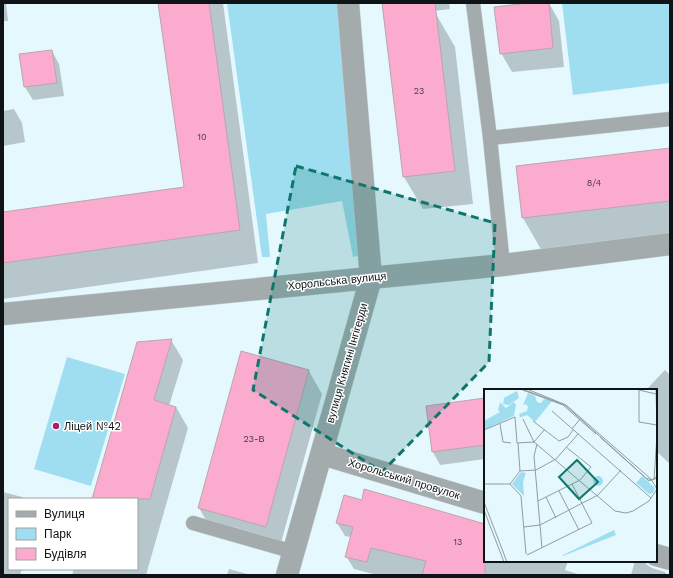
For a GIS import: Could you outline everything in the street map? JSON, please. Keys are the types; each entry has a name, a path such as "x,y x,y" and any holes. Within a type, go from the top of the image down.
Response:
{"street":[{"name":"вулиця Княгині Інгігерди","path":"287,575 371,278 348,3"},
{"name":"Хорольська вулиця","path":"3,314 503,265 670,244"},
{"name":"Хорольський провулок","path":"322,454 484,503"},
{"path":"657,555 670,559"}],"lane":[{"path":"473,3 490,138 503,265"},
{"path":"490,138 670,118"},
{"path":"193,523 294,552"}],"highlighted area":[{"path":"296,166 495,223 489,362 382,472 253,390"}],"green space":[{"path":"227,3 338,3 363,255 353,257 342,201 266,214 270,257 262,257"},
{"path":"562,3 670,3 670,83 573,95"},
{"path":"67,357 125,374 91,486 34,469"}],"building":[{"path":"158,3 209,3 240,230 3,263 3,212 184,187"},
{"path":"382,3 435,3 455,171 403,177"},
{"path":"528,3 549,3 553,48 500,54 494,7"},
{"path":"52,50 57,83 24,87 19,54"},
{"path":"670,148 670,201 522,218 516,166"},
{"path":"172,339 154,400 176,407 150,499 92,498 137,342"},
{"path":"241,351 309,370 266,527 198,508"},
{"path":"484,398 484,445 432,452 426,406"},
{"path":"364,489 484,524 485,575 422,575 426,561 371,548 367,562 345,557 353,527 336,523 344,495 362,500"}],"place":[{"name":"Ліцей №42","path":"56,426"}]}
